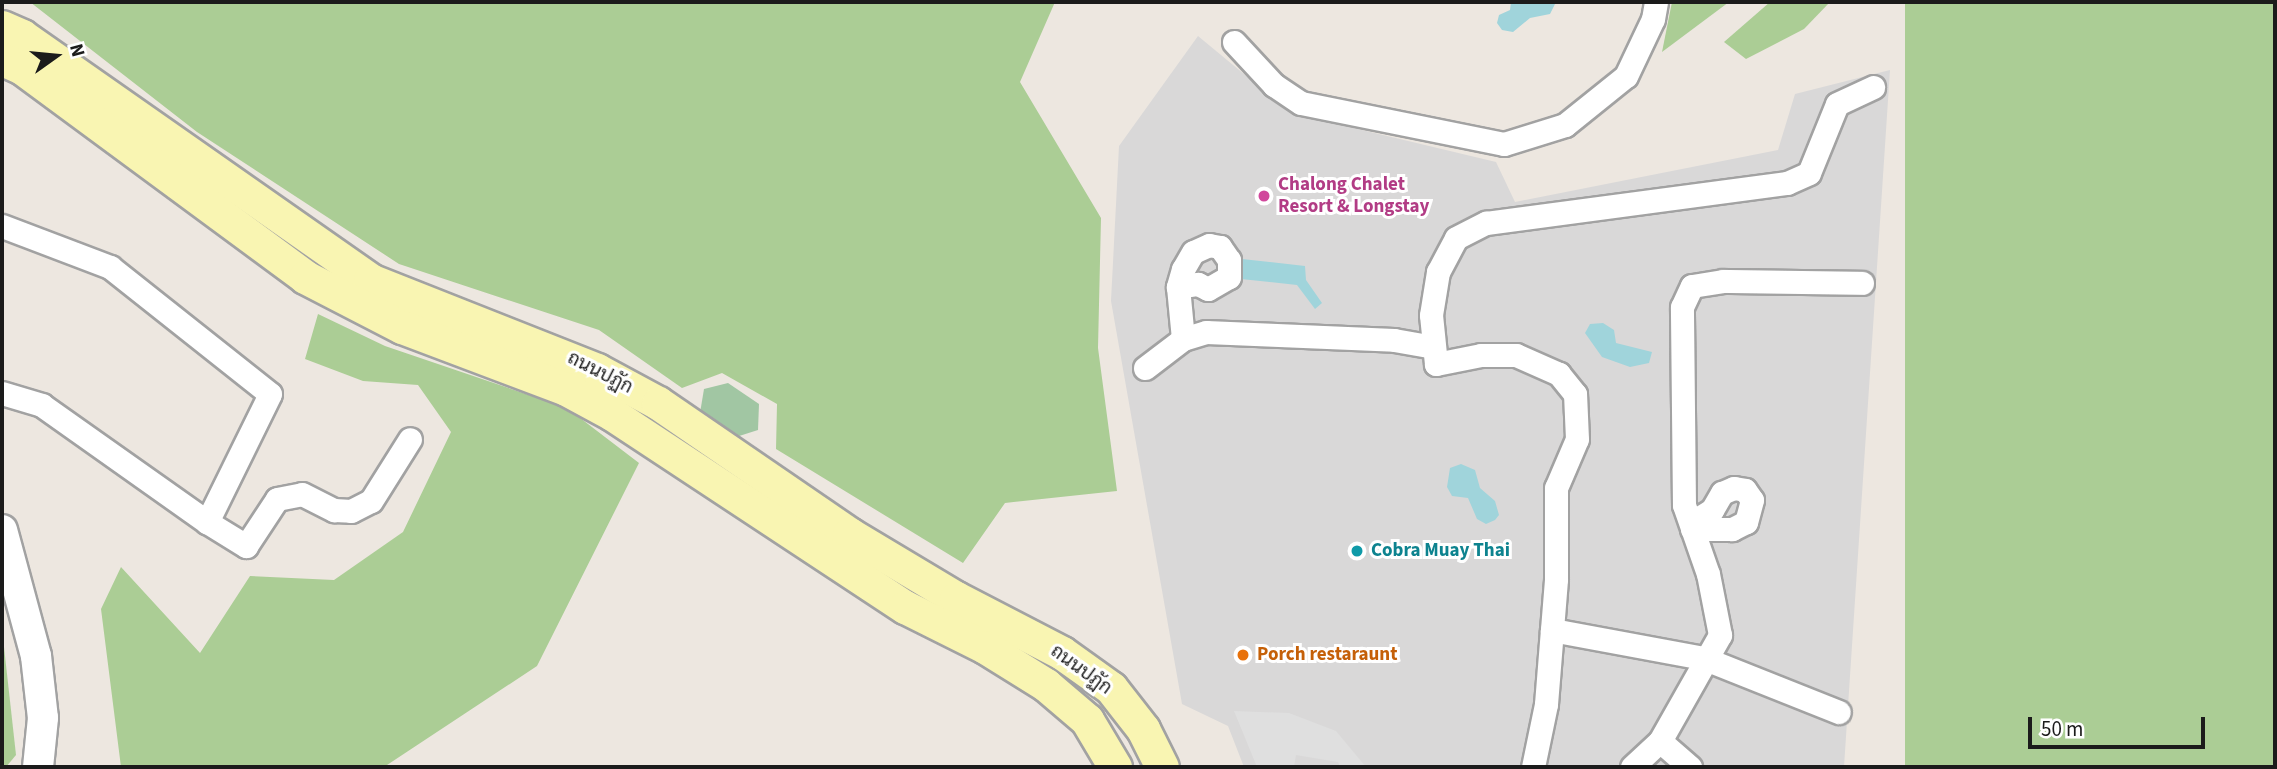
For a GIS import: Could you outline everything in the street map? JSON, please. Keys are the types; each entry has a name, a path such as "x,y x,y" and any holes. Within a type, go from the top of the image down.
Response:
{"main road":[{"name":"ถนนปฏัก","path":"2,27 22,36 370,280 554,350 658,403 849,534 956,598 1062,653 1111,688 1143,729 1162,767"},
{"name":"ถนนปฏัก","path":"2,59 22,68 305,277 402,327 566,389 612,414 905,607 985,647 1046,684 1087,720 1112,760"},
{"path":"1112,760 1143,729"}],"street":[{"path":"1234,42 1274,85 1301,103 1504,144 1564,125 1626,76 1653,19 1656,2"},
{"path":"1533,767 1546,704 1552,630 1556,488 1577,439 1575,394 1559,374 1516,355 1481,355 1436,364 1432,347 1438,272 1456,238 1486,223 1787,183 1809,173 1837,104 1873,87"},
{"path":"2,226 110,267 270,394 207,522"},
{"path":"1632,767 1660,741 1703,658 1720,635 1708,574 1685,505 1682,307 1692,286 1723,281 1862,283"},
{"path":"1178,287 1183,339"},
{"path":"1145,368 1183,339 1206,332 1268,332 1394,340 1432,347"},
{"path":"2,393 42,405 246,547 277,499 302,494 334,510 351,511 371,501 410,439"},
{"path":"2,530 36,656 43,718 38,767"},
{"path":"1552,630 1630,641 1703,658 1839,712"},
{"path":"1660,741 1690,767"}],"shaded area":[{"path":"1198,36 1291,113 1496,162 1515,202 1778,150 1795,94 1890,70 1844,767 1244,767 1228,726 1182,704 1111,301 1119,146"},
{"path":"1234,711 1289,713 1336,731 1366,767 1340,767 1338,762 1296,755 1294,767 1257,767"}],"green space":[{"path":"30,2 1055,2 1020,82 1101,218 1098,348 1117,491 1005,503 963,563 776,449 777,404 722,373 682,388 599,330 399,264 197,132"},
{"path":"1672,2 1729,2 1662,52"},
{"path":"1770,2 1830,2 1804,29 1746,59 1724,42"},
{"path":"1905,2 2275,2 2275,767 1905,767"},
{"path":"318,314 385,346 567,408 639,463 537,666 384,767 121,767 101,609 121,567 200,653 250,576 334,580 403,532 451,432 418,385 363,381 305,359"},
{"path":"728,383 759,404 758,430 736,437 700,413 704,389"},
{"path":"2,629 16,755 6,767 2,767"}],"water":[{"path":"1511,2 1555,4 1550,14 1530,18 1513,32 1502,30 1497,23 1499,15 1510,10"},
{"path":"1242,259 1305,266 1306,280 1322,303 1315,309 1297,285 1241,279"},
{"path":"1603,323 1614,330 1616,343 1652,352 1649,363 1630,367 1602,357 1585,333 1590,324"},
{"path":"1461,464 1475,470 1480,488 1495,501 1499,515 1495,520 1486,524 1477,519 1468,498 1452,496 1447,487 1450,468"}],"place":[{"name":"Chalong Chalet Resort & Longstay","path":"1264,196"},
{"name":"Cobra Muay Thai","path":"1357,551"},
{"name":"Porch restaraunt","path":"1243,655"}]}
